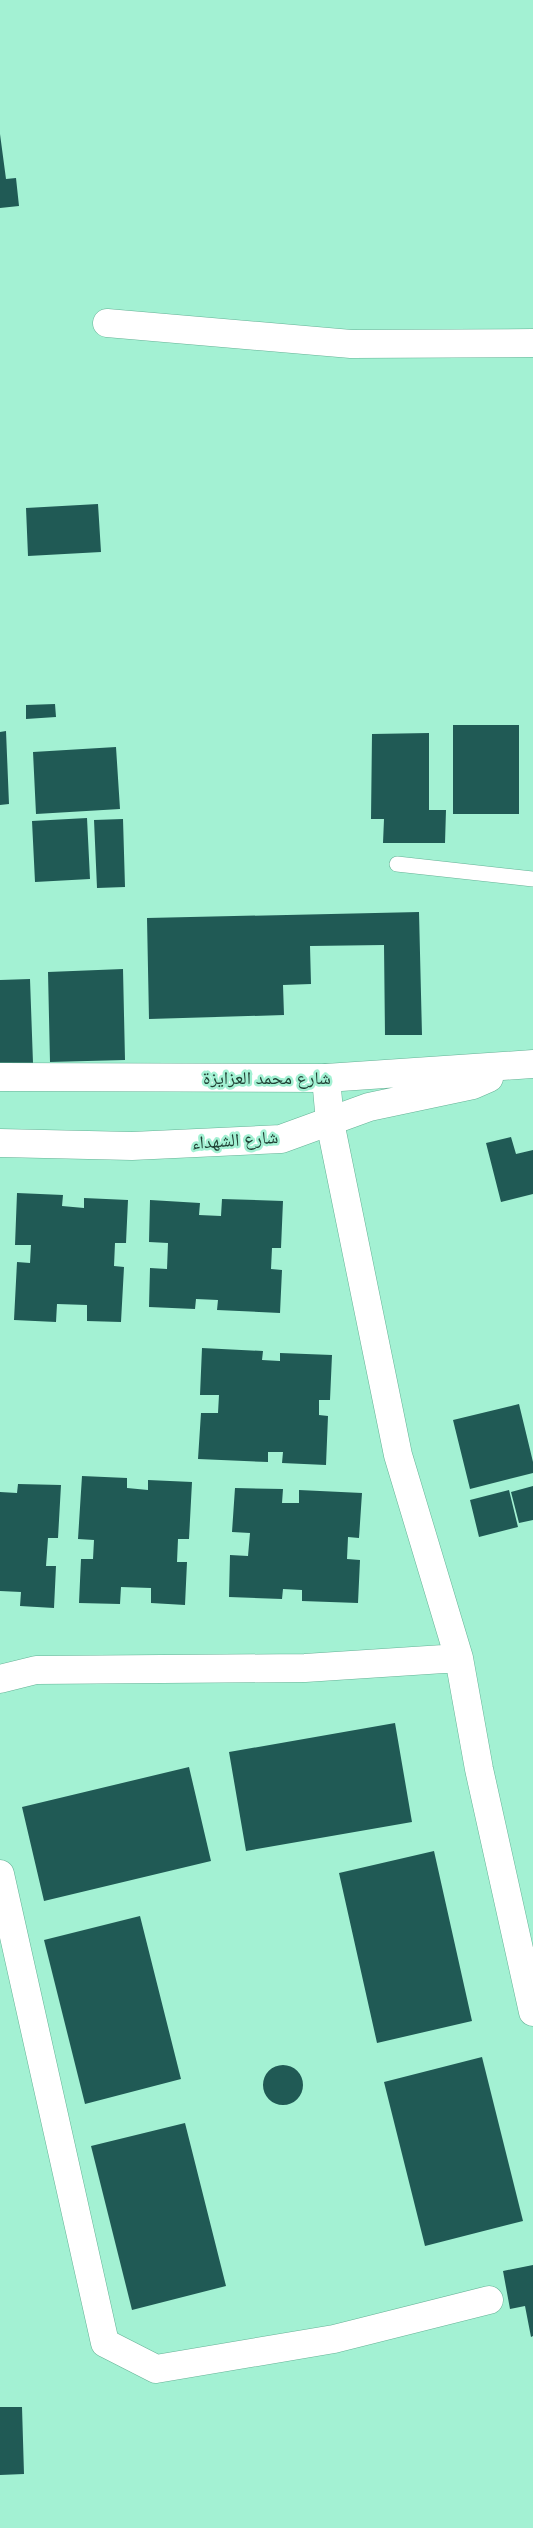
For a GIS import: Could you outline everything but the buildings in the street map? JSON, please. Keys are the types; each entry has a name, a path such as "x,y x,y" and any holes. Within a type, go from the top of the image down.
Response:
{"street":[{"path":"107,322 351,344 533,343"},
{"name":"شارع محمد العزايزة","path":"0,1077 326,1078 526,1065"},
{"name":"شارع الشهداء","path":"0,1143 132,1146 280,1139 369,1107 473,1085 526,1065"},
{"path":"326,1078 330,1122 398,1455 459,1658 480,1769 533,2012"},
{"path":"0,1679 36,1670 304,1668 459,1658"},
{"path":"0,1874 105,2343 156,2369 334,2339 489,2300"}],"lane":[{"path":"397,864 533,879"}]}
